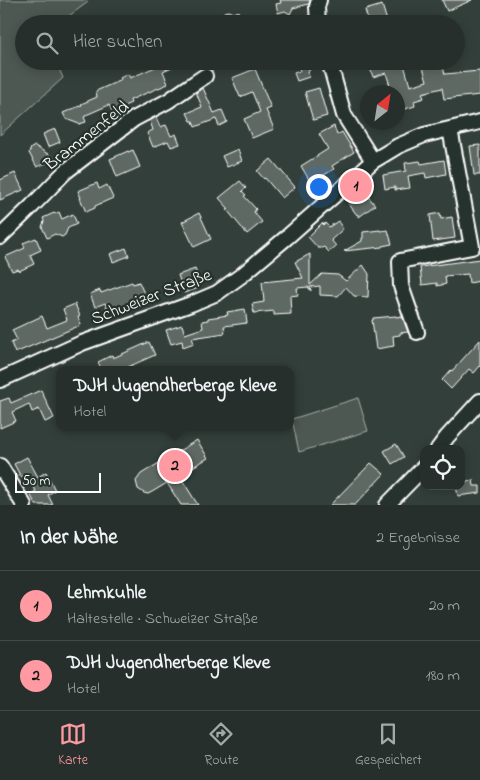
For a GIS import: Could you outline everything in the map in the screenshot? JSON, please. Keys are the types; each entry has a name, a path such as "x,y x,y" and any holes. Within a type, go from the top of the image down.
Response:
{"street":[{"path":"318,15 319,0"},
{"path":"332,70 344,115 373,161"},
{"name":"Brammenfeld","path":"0,237 65,172 134,119 205,76"},
{"name":"Schweizer Straße","path":"0,380 82,343 217,293 242,275 286,238 373,161 398,146 424,135 480,122"},
{"path":"417,332 401,286 400,261 472,247 450,129"},
{"path":"441,445 480,401"},
{"path":"0,466 24,505"},
{"path":"387,505 420,472"}],"shaded area":[{"path":"0,0 86,0 88,2 70,15 15,15 15,70 60,70 63,78 0,135"},
{"path":"358,398 368,431 299,452 294,418"}],"building":[{"path":"280,0 310,0 309,4 293,8 290,14 285,11 278,13 276,4 281,3"},
{"path":"442,0 472,0 447,11"},
{"path":"382,5 385,15 366,15 365,10"},
{"path":"238,11 240,15 223,15 224,12 233,13"},
{"path":"148,70 165,70 163,71 168,84 130,100 131,103 112,111 109,105 86,115 84,117 86,122 79,124 66,119 63,113 97,97 96,91 121,80 120,78 128,74 130,78"},
{"path":"255,70 271,108 266,110 274,129 252,138 244,119 260,112 252,92 240,97 232,78"},
{"path":"310,70 308,71 309,77 297,81 294,73"},
{"path":"371,70 406,70 410,86 427,81 424,70 444,70 445,74 480,71 480,95 444,99 442,88 422,93 424,98 414,101 415,106 405,109 405,85 390,85 386,73 373,77"},
{"path":"203,88 214,113 222,110 227,122 219,126 216,119 195,127 187,113 202,107 196,92"},
{"path":"319,88 327,116 313,120 305,92"},
{"path":"156,117 160,127 166,125 171,136 176,134 180,144 171,147 168,141 153,147 147,133 153,130 150,121"},
{"path":"334,126 337,135 342,132 354,152 332,166 334,169 311,183 301,166 328,149 319,134"},
{"path":"55,129 60,142 48,147 43,134"},
{"path":"480,145 480,175 474,175 470,146"},
{"path":"35,146 56,159 37,167 29,153 31,148"},
{"path":"238,149 242,161 227,167 222,156"},
{"path":"133,150 140,167 117,177 110,159"},
{"path":"271,159 295,187 282,198 257,171"},
{"path":"444,160 446,174 426,178 425,173 408,176 410,188 395,190 395,187 385,189 383,175 406,171 405,163 420,161 421,164"},
{"path":"15,173 23,190 0,200 0,180"},
{"path":"240,181 246,188 242,191 246,195 244,196 256,209 254,212 262,222 247,234 219,198"},
{"path":"97,183 99,189 107,185 113,198 86,212 78,191"},
{"path":"363,190 375,205 359,217 359,214 357,215 348,203"},
{"path":"59,212 62,219 73,214 77,224 68,228 62,237 55,234 47,238 42,227 43,218"},
{"path":"199,213 211,239 194,247 182,222"},
{"path":"440,213 441,219 452,217 455,238 433,241 430,215"},
{"path":"338,221 343,229 331,240 336,246 329,252 324,247 318,248 308,237 322,223 329,227"},
{"path":"388,230 392,244 382,247 344,251 362,241 363,232"},
{"path":"36,238 41,250 30,255 34,264 19,271 18,269 12,271 5,257 25,248 23,243"},
{"path":"126,248 129,256 113,262 110,254"},
{"path":"310,254 310,285 322,274 338,275 346,281 363,265 369,274 368,297 354,296 346,287 338,296 320,295 320,286 310,287 311,291 308,287 297,288 298,295 290,296 291,314 274,315 274,311 254,313 252,304 264,302 262,282 303,278 295,262"},
{"path":"480,259 480,281 469,283 468,274 445,276 446,284 437,286 437,283 422,285 420,267"},
{"path":"195,269 200,282 197,283 199,288 184,293 178,275"},
{"path":"132,282 133,284 139,282 146,298 109,314 105,303 95,307 90,294 100,290 101,293"},
{"path":"75,304 80,316 78,317 81,325 15,353 11,343 17,340 12,330 42,316 47,328 67,320 63,309"},
{"path":"245,309 247,323 224,326 225,333 192,338 194,343 183,347 182,341 171,344 166,330 182,325 185,334 203,328 202,321 208,320 208,318 228,315 227,312"},
{"path":"402,316 408,332 393,336 394,346 376,349 373,318"},
{"path":"480,340 480,366 474,373 469,369 451,389 442,380"},
{"path":"149,342 155,355 130,366 100,366 98,362 112,355 113,358"},
{"path":"41,390 54,418 45,422 39,409 32,412 29,404 12,412 16,421 0,428 0,401 9,398 11,403"},
{"path":"197,440 208,458 179,475 198,505 181,505 167,483 148,494 138,489 136,481 141,474"},
{"path":"396,444 404,457 392,464 384,451"},
{"path":"27,457 38,477 46,472 55,490 48,495 53,505 36,505 30,494 36,491 26,474 21,477 14,464"},
{"path":"371,463 384,474 355,505 330,505"},
{"path":"473,480 474,486 480,486 480,493 458,496 457,490 465,490 465,481"}],"place":[{"name":"Lehmkuhle","path":"356,186"},
{"name":"DJH Jugendherberge Kleve","path":"175,466"}]}
